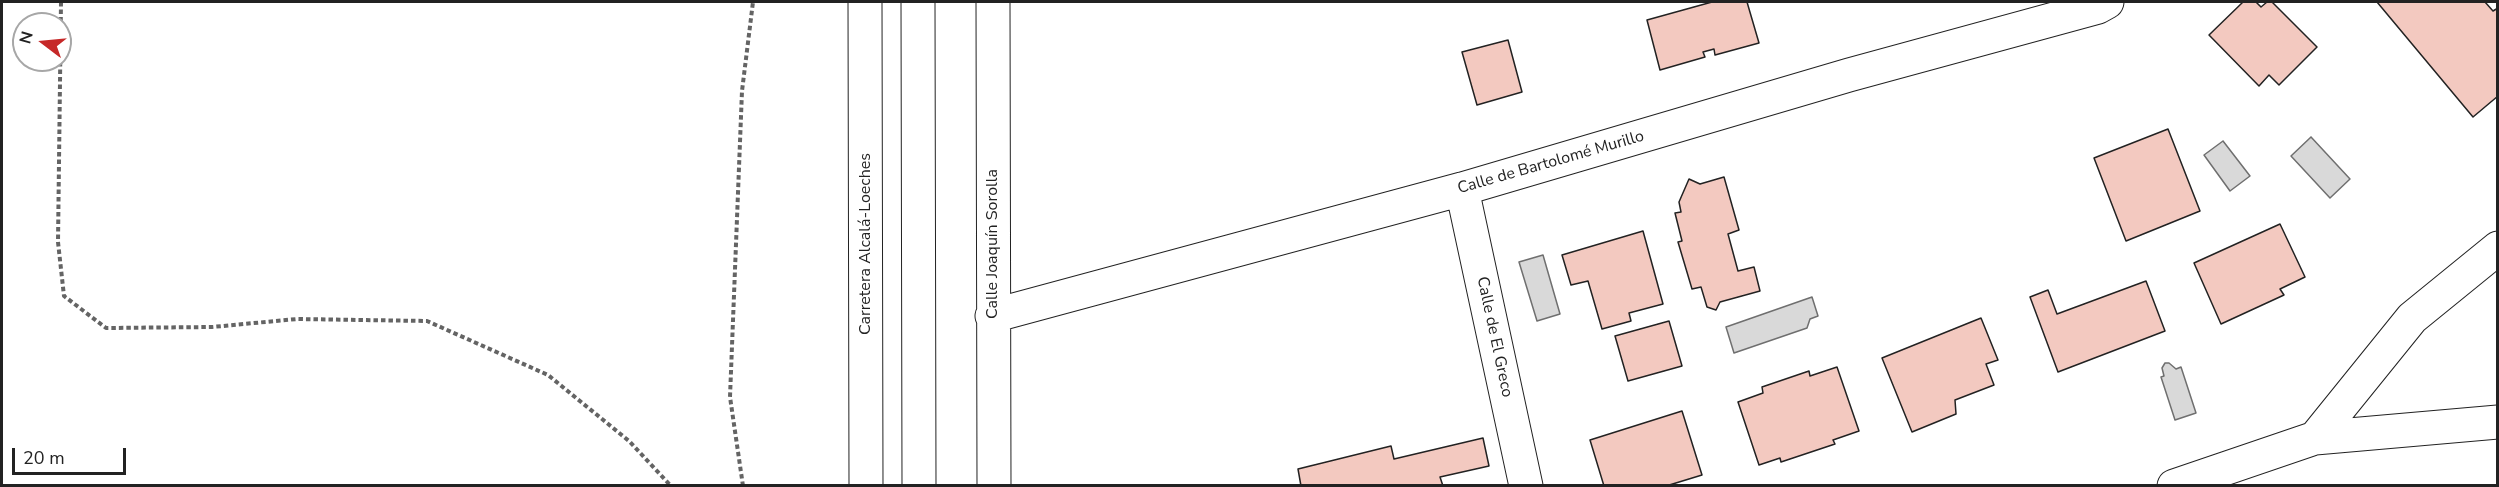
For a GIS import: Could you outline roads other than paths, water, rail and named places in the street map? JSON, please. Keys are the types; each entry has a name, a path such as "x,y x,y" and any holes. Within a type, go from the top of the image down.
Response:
{"street":[{"name":"Carretera Alcalá-Loeches","path":"865,2 866,486"},
{"path":"918,2 919,486"},
{"name":"Calle Joaquín Sorolla","path":"993,2 994,486"},
{"name":"Calle de Bartolomé Murillo","path":"992,316 1462,189 1849,75 2098,7 2107,2"},
{"name":"Calle de El Greco","path":"1462,189 1526,486"},
{"path":"2315,438 2412,318 2498,248"},
{"path":"2174,486 2315,438 2498,422"}]}
